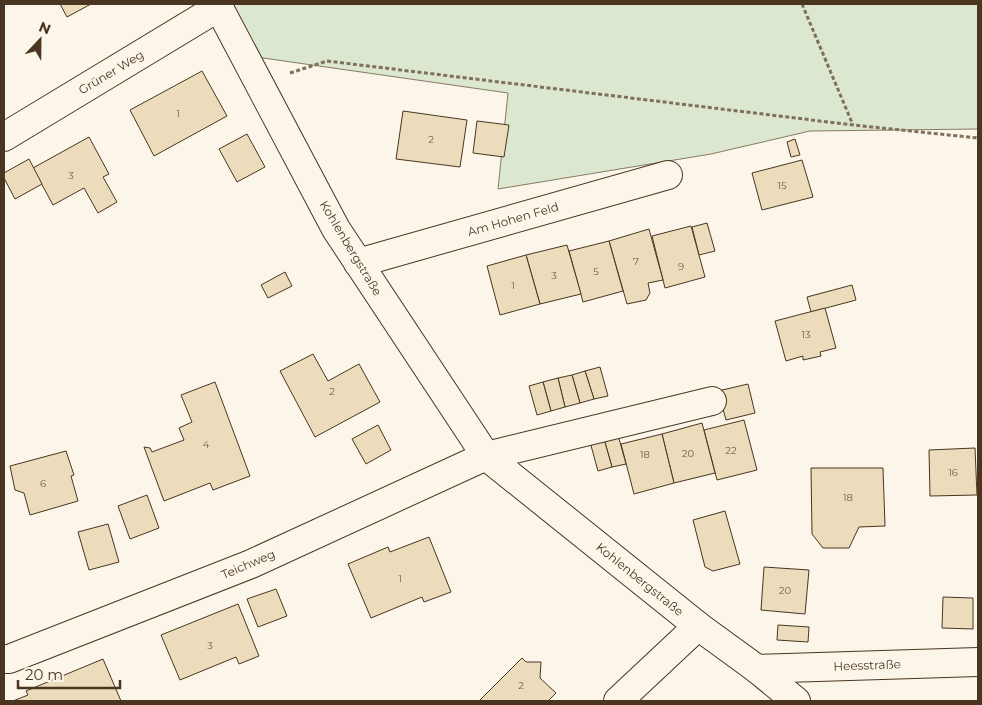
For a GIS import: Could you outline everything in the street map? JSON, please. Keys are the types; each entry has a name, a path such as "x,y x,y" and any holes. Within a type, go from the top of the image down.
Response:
{"street":[{"name":"Kohlenbergstraße","path":"218,6 336,228 486,456 698,626 757,668 796,701"},
{"name":"Grüner Weg","path":"4,136 218,6"},
{"name":"Am Hohen Feld","path":"358,263 668,175"},
{"path":"486,456 712,401"},
{"name":"Teichweg","path":"4,659 9,659 251,564 486,456"},
{"path":"618,701 698,626"},
{"name":"Heesstraße","path":"757,668 978,662"}],"path":[{"path":"802,4 854,125"},
{"path":"260,83 326,61 854,125 978,138"}],"green space":[{"path":"203,4 978,4 978,129 810,131 711,154 498,189 508,93 228,53"}],"building":[{"path":"60,4 91,4 67,17"},
{"path":"202,71 227,116 154,156 130,110"},
{"path":"403,111 467,120 460,167 396,159"},
{"path":"477,121 509,125 504,157 473,153"},
{"path":"247,134 265,167 237,182 219,149"},
{"path":"89,137 109,174 103,177 117,202 98,213 84,188 53,205 33,168"},
{"path":"795,139 800,155 791,157 787,142"},
{"path":"29,159 42,184 15,199 4,178 4,173"},
{"path":"802,160 813,197 762,210 752,173"},
{"path":"707,223 715,251 699,255 692,227"},
{"path":"691,226 705,277 665,288 652,236"},
{"path":"649,229 663,280 648,283 650,293 646,300 627,304 609,241"},
{"path":"609,241 623,291 583,302 569,251"},
{"path":"567,245 581,294 540,304 526,255"},
{"path":"526,255 540,304 500,315 487,266"},
{"path":"285,272 292,286 268,298 261,285"},
{"path":"852,285 856,300 811,312 807,297"},
{"path":"825,308 836,348 820,352 821,356 803,360 803,356 786,361 775,321"},
{"path":"313,354 328,381 359,364 380,402 315,437 280,371"},
{"path":"600,367 608,396 594,399 585,371"},
{"path":"585,371 594,399 580,403 572,375"},
{"path":"572,375 580,403 565,407 558,378"},
{"path":"558,378 565,407 551,411 543,382"},
{"path":"215,382 250,476 213,490 210,483 164,501 144,447 150,448 152,452 184,440 179,428 192,422 181,395"},
{"path":"543,382 551,411 537,415 529,386"},
{"path":"748,384 755,413 726,420 718,391"},
{"path":"744,420 757,470 717,480 704,430"},
{"path":"702,423 715,473 674,483 662,434"},
{"path":"378,425 391,450 366,464 352,439"},
{"path":"662,434 674,483 634,494 621,444"},
{"path":"618,435 626,464 612,467 604,439"},
{"path":"604,439 612,467 598,471 590,442"},
{"path":"975,448 977,495 930,496 929,450"},
{"path":"66,451 74,475 71,476 78,501 30,515 24,493 15,490 10,466"},
{"path":"811,468 883,468 885,526 859,527 849,548 823,548 812,534"},
{"path":"147,495 159,528 130,539 118,506"},
{"path":"725,511 740,564 713,571 705,567 693,520"},
{"path":"108,524 119,562 89,570 78,532"},
{"path":"429,537 451,592 424,602 422,597 371,618 348,564 388,547 390,552"},
{"path":"764,567 809,570 805,614 761,610"},
{"path":"276,589 287,616 258,627 247,599"},
{"path":"943,597 973,598 973,629 942,628"},
{"path":"238,604 259,656 239,664 236,657 180,680 161,635"},
{"path":"778,625 809,627 808,642 777,640"},
{"path":"522,658 526,662 541,662 540,678 556,693 548,701 479,701"},
{"path":"103,659 121,701 13,701 28,695 26,691"}]}
